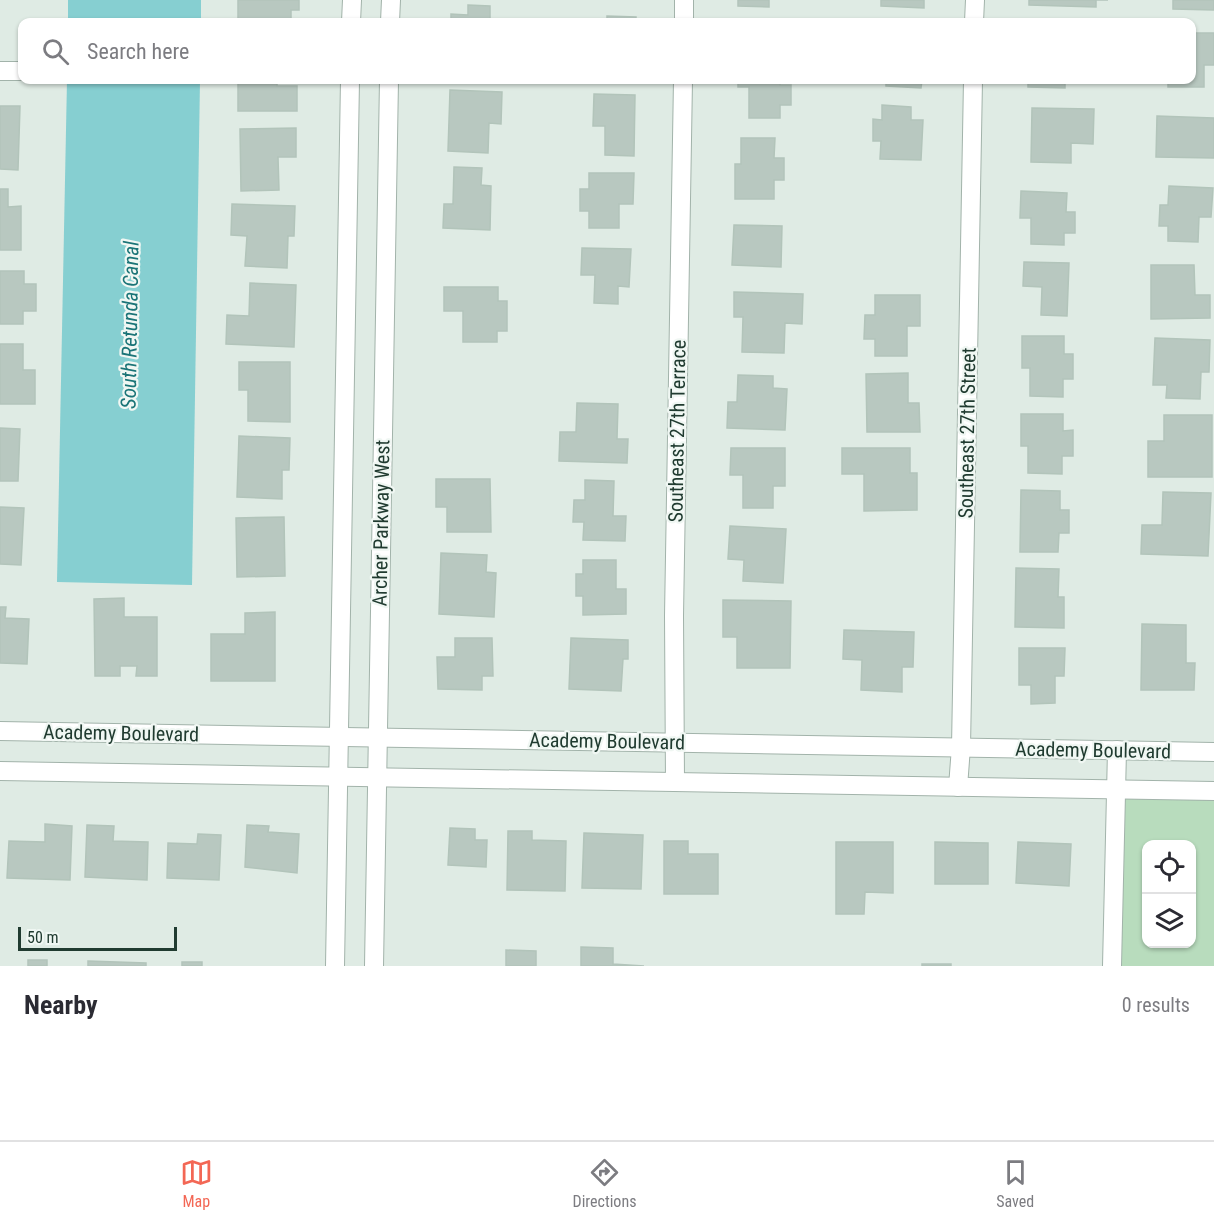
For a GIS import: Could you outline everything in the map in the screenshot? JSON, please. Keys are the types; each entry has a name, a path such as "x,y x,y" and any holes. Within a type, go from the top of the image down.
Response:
{"street":[{"path":"351,18 352,0"},
{"path":"390,18 391,0"},
{"path":"684,0 684,18"},
{"path":"974,18 975,0"},
{"path":"0,70 18,71"},
{"name":"Archer Parkway West","path":"335,966 350,84"},
{"name":"Archer Parkway West","path":"374,966 389,84"},
{"name":"Southeast 27th Terrace","path":"675,782 683,84"},
{"name":"Southeast 27th Street","path":"958,787 962,747 973,84"},
{"name":"Academy Boulevard","path":"0,731 1214,752"},
{"path":"1112,966 1117,750"},
{"name":"Academy Boulevard","path":"0,771 1214,791"}],"green space":[{"path":"1116,789 1214,791 1214,966 1112,966"}],"water":[{"path":"68,0 201,0 201,18 68,18"},
{"name":"South Retunda Canal","path":"67,84 200,84 192,585 57,582"}],"building":[{"path":"238,0 299,0 299,10 291,10 291,18 238,18"},
{"path":"738,0 769,0 769,7 738,6"},
{"path":"881,0 924,0 924,8 881,6"},
{"path":"1029,0 1096,0 1096,7 1029,5"},
{"path":"1173,0 1214,0 1214,10 1173,9"},
{"path":"468,5 490,6 490,18 451,18 451,14 468,15"},
{"path":"607,16 636,17 636,18 607,18"},
{"path":"1196,33 1214,33 1214,65 1204,65 1204,87 1168,87 1168,84 1196,84"},
{"path":"238,84 297,86 297,111 238,111"},
{"path":"738,84 791,85 791,105 780,105 780,118 749,118 749,87 738,87"},
{"path":"886,84 922,84 921,88 886,86"},
{"path":"1028,84 1065,84 1065,88 1028,87"},
{"path":"450,90 502,92 501,124 489,123 488,153 448,151"},
{"path":"594,94 635,95 634,156 605,155 605,126 593,126"},
{"path":"882,105 911,107 911,120 923,120 921,160 880,159 881,141 873,141 873,119 882,120"},
{"path":"0,106 20,106 18,170 0,169"},
{"path":"1032,108 1094,109 1093,144 1071,143 1071,163 1031,162"},
{"path":"1157,116 1214,118 1214,158 1156,157"},
{"path":"296,128 296,157 278,157 279,190 241,191 240,129"},
{"path":"741,138 775,138 774,158 784,158 784,180 774,180 774,199 735,199 735,164 741,164"},
{"path":"454,167 482,168 481,185 491,186 490,230 443,228 444,204 453,204"},
{"path":"589,173 634,173 633,204 619,204 619,228 589,228 589,211 580,211 580,189 589,189"},
{"path":"1169,186 1213,188 1211,217 1199,217 1198,242 1168,241 1168,226 1159,226 1160,205 1168,205"},
{"path":"0,189 8,189 8,207 21,206 21,250 0,250"},
{"path":"1021,191 1067,193 1066,212 1075,212 1075,233 1064,233 1064,245 1031,244 1031,218 1020,218"},
{"path":"232,204 295,206 294,236 288,236 287,268 245,266 247,236 231,235"},
{"path":"734,225 782,226 781,267 732,265"},
{"path":"582,248 631,249 629,287 618,286 618,304 594,303 595,275 581,275"},
{"path":"1024,262 1069,263 1067,316 1041,315 1042,287 1023,286"},
{"path":"1151,265 1194,265 1195,295 1210,295 1210,318 1151,319"},
{"path":"0,271 24,271 24,284 36,284 36,311 23,311 23,324 0,324"},
{"path":"250,283 296,285 294,347 226,344 227,315 249,316"},
{"path":"444,287 498,287 498,301 507,301 507,331 497,331 497,342 463,342 463,311 444,311"},
{"path":"734,292 803,294 802,324 785,323 784,353 742,352 743,317 734,317"},
{"path":"875,295 920,295 920,326 907,326 907,356 875,356 875,339 864,339 865,315 875,315"},
{"path":"1022,336 1064,336 1064,354 1073,354 1073,379 1063,379 1063,397 1030,396 1030,368 1022,368"},
{"path":"1155,338 1210,340 1209,372 1201,372 1200,399 1166,398 1167,385 1153,385"},
{"path":"0,344 23,344 23,370 35,370 35,404 0,404"},
{"path":"239,362 290,362 290,422 248,421 248,390 239,390"},
{"path":"908,373 908,403 919,403 920,432 867,432 866,374"},
{"path":"738,375 773,376 773,388 787,389 785,430 727,428 728,402 737,402"},
{"path":"577,403 618,404 617,439 628,439 627,463 559,461 560,432 576,432"},
{"path":"1021,414 1063,414 1063,431 1073,430 1073,456 1062,456 1062,474 1028,473 1028,446 1021,446"},
{"path":"1164,415 1212,415 1212,477 1148,477 1148,441 1164,441"},
{"path":"0,428 20,429 18,481 0,481"},
{"path":"239,436 290,438 289,470 282,470 282,499 237,497"},
{"path":"731,448 785,448 785,486 773,486 773,508 743,508 743,475 730,475"},
{"path":"842,448 910,448 910,473 917,473 917,510 864,511 864,474 842,474"},
{"path":"436,479 490,479 491,532 447,532 447,507 436,507"},
{"path":"585,480 614,481 613,516 626,516 625,541 583,540 584,522 573,522 574,500 585,500"},
{"path":"1021,490 1060,491 1060,510 1069,510 1069,533 1059,533 1058,552 1020,552"},
{"path":"1163,492 1211,493 1208,556 1141,554 1142,525 1162,525"},
{"path":"0,507 24,508 21,565 0,564"},
{"path":"284,517 285,576 237,577 236,518"},
{"path":"730,526 786,529 783,583 743,581 744,560 728,559"},
{"path":"441,553 487,555 486,572 496,573 494,617 439,614"},
{"path":"583,560 616,560 616,589 626,589 626,614 583,615 583,596 576,596 576,574 583,574"},
{"path":"1016,568 1059,569 1058,597 1064,597 1064,628 1015,627"},
{"path":"124,598 124,617 157,617 157,676 136,676 137,666 120,666 120,676 95,676 94,599"},
{"path":"723,600 791,601 790,668 737,668 737,637 723,637"},
{"path":"0,607 6,607 5,618 29,619 27,664 0,663"},
{"path":"275,612 275,681 211,681 211,634 245,634 245,613"},
{"path":"1142,624 1186,625 1186,663 1195,663 1194,690 1141,690"},
{"path":"844,630 914,632 913,667 902,667 902,692 861,690 862,660 843,659"},
{"path":"455,638 492,638 493,676 482,676 482,690 438,689 437,657 455,657"},
{"path":"571,638 628,640 628,659 623,659 621,691 569,689"},
{"path":"1019,648 1065,648 1064,676 1055,676 1055,703 1031,704 1031,685 1019,685"},
{"path":"45,824 72,826 70,880 7,878 9,841 45,842"},
{"path":"87,825 114,826 113,841 148,842 147,880 85,877"},
{"path":"247,825 269,826 268,832 299,834 297,873 245,867"},
{"path":"450,828 475,829 475,840 487,840 486,867 448,865"},
{"path":"508,831 532,831 532,840 566,841 565,891 507,890"},
{"path":"584,833 643,835 641,889 582,888"},
{"path":"198,834 221,835 219,880 167,878 168,843 197,844"},
{"path":"664,841 688,841 688,854 718,854 718,894 664,894"},
{"path":"836,842 893,842 893,893 865,892 864,914 836,914"},
{"path":"935,842 988,843 988,884 935,884"},
{"path":"1018,842 1071,844 1069,886 1016,883"},
{"path":"581,947 613,948 613,964 644,966 581,966"},
{"path":"506,950 536,951 536,966 506,966"},
{"path":"28,960 47,960 47,966 28,966"},
{"path":"88,961 146,963 146,966 88,966"},
{"path":"182,962 202,962 202,966 182,966"},
{"path":"922,964 951,964 951,966 922,966"}]}
